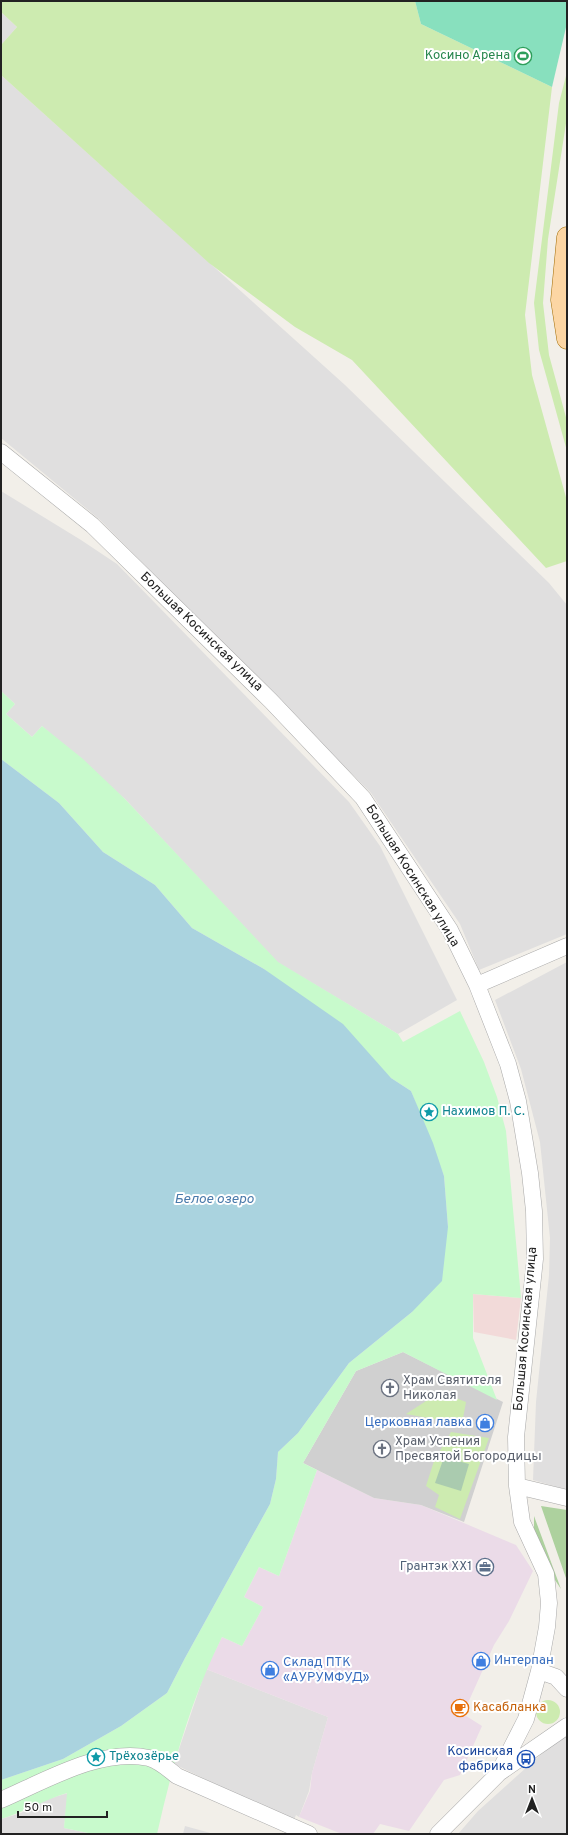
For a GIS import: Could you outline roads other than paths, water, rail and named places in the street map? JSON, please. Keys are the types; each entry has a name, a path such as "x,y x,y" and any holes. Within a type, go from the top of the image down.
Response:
{"main road":[{"path":"567,237 561,300 567,339"}],"street":[{"name":"Большая Косинская улица","path":"1,452 92,525 271,701 363,798 450,930 477,985 508,1064 518,1101 527,1153 534,1211 535,1259 516,1437 517,1486 522,1522 546,1574 548,1589 547,1627 539,1671 526,1719 498,1774 438,1834"},
{"path":"477,985 567,946"},
{"path":"517,1486 567,1498"},
{"path":"539,1671 556,1678 567,1689"},
{"path":"526,1719 529,1732 534,1736 549,1740"},
{"path":"498,1774 549,1740 567,1726"},
{"path":"1,1800 66,1772 104,1759 128,1756 149,1758 158,1762 177,1776 309,1834"}],"water":[{"name":"Белое озеро","path":"1,759 59,803 103,852 155,885 192,928 264,969 343,1024 391,1078 411,1091 433,1143 444,1176 448,1227 442,1281 412,1312 349,1363 298,1433 278,1452 276,1479 270,1504 167,1693 121,1726 63,1759 1,1780"}],"place":[{"name":"Косино Арена","path":"523,56"},
{"name":"Нахимов П. С.","path":"429,1112"},
{"name":"Храм Святителя Николая","path":"390,1388"},
{"name":"Церковная лавка","path":"485,1423"},
{"name":"Храм Успения Пресвятой Богородицы","path":"382,1449"},
{"name":"Грантэк ХХ1","path":"485,1567"},
{"name":"Интерпан","path":"481,1661"},
{"name":"Склад ПТК «АУРУМФУД»","path":"270,1670"},
{"name":"Касабланка","path":"460,1708"},
{"name":"Трёхозёрье","path":"96,1757"},
{"name":"Косинская фабрика","path":"526,1759"}]}
